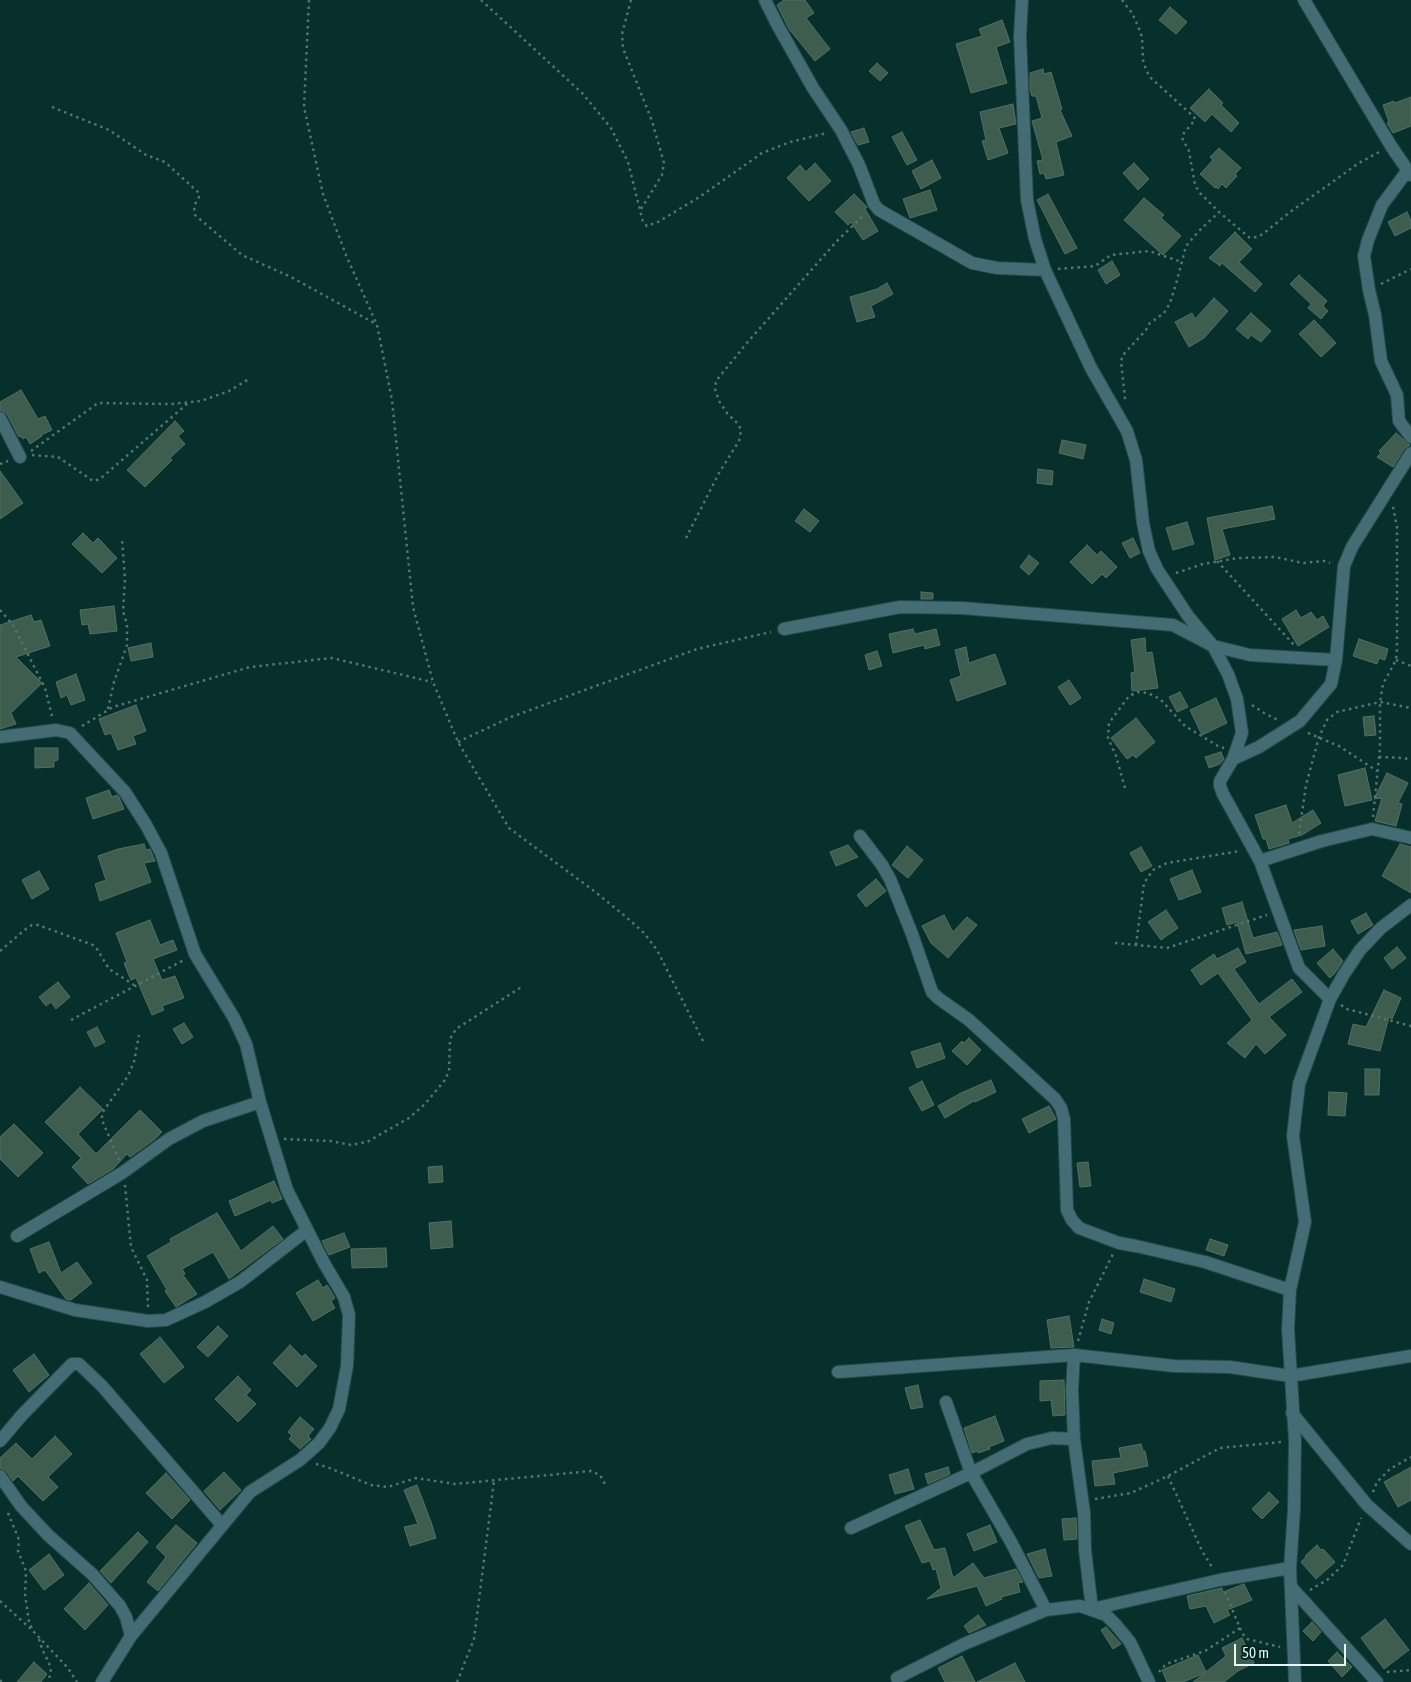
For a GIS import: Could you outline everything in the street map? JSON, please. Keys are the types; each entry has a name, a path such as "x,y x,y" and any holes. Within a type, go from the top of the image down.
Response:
{"street":[{"path":"765,0 813,88 841,130 859,164 874,204 879,210 972,263 996,268 1045,270"},
{"path":"1022,0 1020,36 1027,200 1035,239 1045,270 1091,368 1127,430 1136,460 1149,551 1188,616 1213,646 1228,674 1235,693 1242,733 1234,755 1220,781 1220,786 1234,817 1257,856 1299,968 1330,998"},
{"path":"1304,0 1391,146 1409,172 1382,205 1365,248 1364,262 1375,315 1381,361 1397,395 1399,421 1411,437"},
{"path":"0,418 20,457"},
{"path":"1234,755 1259,747 1300,721 1331,684 1336,660 1344,566 1352,547 1411,453"},
{"path":"784,629 900,608 962,608 1173,625 1213,646 1250,655 1336,660"},
{"path":"0,737 56,730 70,733 124,792 146,825 161,853 195,954 234,1018 246,1044 270,1138 287,1190 344,1297 349,1315 348,1366 339,1409 330,1428 319,1444 300,1460 250,1492 131,1636 102,1682"},
{"path":"1257,856 1297,849 1346,834 1372,829 1411,838"},
{"path":"860,836 890,879 932,992 969,1020 1055,1099 1062,1108 1064,1118 1067,1210 1079,1228 1119,1243 1205,1262 1290,1290"},
{"path":"1296,1682 1290,1568 1294,1510 1295,1441 1288,1329 1290,1290 1305,1222 1294,1136 1299,1084 1330,998 1360,950 1381,928 1411,904"},
{"path":"17,1236 122,1173 169,1139 203,1121 260,1102"},
{"path":"0,1287 75,1310 148,1322 166,1320 240,1282 307,1230"},
{"path":"1074,1355 1072,1390 1074,1439 1084,1513 1085,1550 1092,1609"},
{"path":"838,1372 1074,1355 1174,1366 1230,1367 1290,1376 1411,1356"},
{"path":"0,1440 72,1364 79,1364 102,1386 222,1524"},
{"path":"946,1402 971,1473 1011,1542 1046,1610"},
{"path":"1292,1412 1367,1505 1410,1543"},
{"path":"851,1528 971,1473 1027,1444 1052,1438 1074,1439"},
{"path":"0,1476 21,1506 48,1535 92,1574 120,1606 126,1617 131,1636"},
{"path":"1092,1609 1220,1580 1290,1568"},
{"path":"1292,1588 1377,1682"},
{"path":"897,1678 964,1644 1046,1610 1080,1606 1106,1615 1130,1642 1153,1679"}],"path":[{"path":"309,0 304,106 323,194 346,255 377,325 392,400 413,606 433,682 458,742 509,828 625,916 644,933 657,950 704,1043"},
{"path":"480,0 582,93 611,128 628,162 646,226 651,225 701,196 762,154 790,142 841,130"},
{"path":"631,0 622,34 623,48 652,121 664,163 662,175 640,210"},
{"path":"1122,0 1132,13 1142,37 1146,70 1151,78 1194,117 1195,122 1184,133 1182,138 1189,151 1195,185 1218,212 1250,238 1257,237 1359,163 1391,146"},
{"path":"52,108 109,130 146,155 165,162 199,193 194,206 195,215 242,255 291,277 377,325"},
{"path":"686,538 719,473 739,441 741,432 739,425 727,413 720,401 715,389 716,382 746,344 836,242 874,204"},
{"path":"1125,403 1121,360 1123,355 1146,330 1149,324 1164,313 1170,304 1186,246 1198,231 1218,212"},
{"path":"1045,270 1095,266 1111,255 1149,251 1182,262"},
{"path":"1369,290 1411,269"},
{"path":"189,402 100,479 93,480 58,457 25,455 98,403 171,404 189,402 201,401 229,391 249,380"},
{"path":"0,464 20,457"},
{"path":"1372,829 1379,757 1380,702 1383,684 1396,660 1397,527 1390,488"},
{"path":"108,709 114,682 127,645 123,611 125,578 122,538"},
{"path":"1163,577 1203,564 1238,558 1275,557 1303,564 1324,561 1344,566"},
{"path":"1217,561 1307,659"},
{"path":"0,610 13,625 45,688 56,730"},
{"path":"458,742 511,717 697,649 784,629"},
{"path":"70,733 108,709 250,667 332,658 433,682"},
{"path":"1396,660 1411,666"},
{"path":"1125,788 1116,756 1108,738 1109,723 1129,696 1138,692 1148,693 1160,699 1185,726 1234,755"},
{"path":"1235,693 1264,713 1339,746 1378,771"},
{"path":"1297,849 1306,785 1319,737 1327,720 1337,712 1380,702 1411,708"},
{"path":"1379,757 1411,760"},
{"path":"1136,945 1144,883 1153,870 1167,864 1228,852 1257,856"},
{"path":"1115,942 1167,948 1175,947 1278,912"},
{"path":"0,950 27,928 32,925 38,925 93,945 109,969 134,985"},
{"path":"72,1020 134,985 195,954"},
{"path":"270,1138 331,1141 351,1145 367,1142 409,1118 426,1104 449,1071 450,1039 456,1028 523,986"},
{"path":"1330,998 1347,1010 1411,1026"},
{"path":"139,1035 134,1062 128,1076 102,1113 102,1120 122,1173 127,1196 131,1247 147,1280 148,1322"},
{"path":"1074,1355 1089,1302 1119,1243"},
{"path":"1082,1501 1131,1493 1168,1476 1220,1448 1295,1441"},
{"path":"1303,1598 1312,1588 1327,1580 1343,1565 1356,1527 1378,1482 1390,1470 1411,1457"},
{"path":"300,1460 328,1467 371,1485 388,1487 416,1478 455,1484 494,1482 591,1471 600,1475 605,1484"},
{"path":"1168,1476 1202,1551 1220,1580 1246,1640 1294,1650"},
{"path":"457,1682 474,1639 494,1482"},
{"path":"7,1512 19,1540 18,1551 26,1571 25,1594 29,1622 33,1631"},
{"path":"0,1601 33,1631 68,1668 77,1682"},
{"path":"1153,1679 1166,1664 1205,1650 1240,1628"},
{"path":"39,1638 51,1672 48,1682"},
{"path":"1366,1670 1386,1672 1411,1670"}],"building":[{"path":"784,0 805,0 814,13 806,18 830,49 815,61 789,29 777,5"},
{"path":"1170,7 1187,22 1176,34 1159,20"},
{"path":"1002,20 1010,42 996,47 1007,83 971,93 956,44 982,36 979,29"},
{"path":"877,63 888,73 880,81 869,71"},
{"path":"1043,69 1044,74 1051,72 1062,109 1060,110 1072,136 1056,142 1064,175 1046,179 1044,173 1040,174 1037,161 1043,160 1032,121 1042,118 1036,96 1032,96 1030,90 1030,73"},
{"path":"1209,89 1223,103 1221,105 1239,123 1231,132 1212,114 1205,122 1190,108"},
{"path":"1411,97 1411,126 1393,133 1387,123 1389,122 1383,105"},
{"path":"1013,104 1016,124 999,128 1008,153 988,160 982,141 986,140 980,112"},
{"path":"864,128 869,142 858,145 851,132"},
{"path":"902,132 917,160 907,165 892,137"},
{"path":"1219,148 1241,168 1235,174 1237,176 1226,188 1222,184 1218,189 1200,174 1213,160 1210,157"},
{"path":"932,160 941,178 921,189 912,171"},
{"path":"815,163 831,181 809,201 787,178 800,165 806,172"},
{"path":"1134,163 1149,179 1138,190 1123,173"},
{"path":"930,190 937,210 910,218 903,199"},
{"path":"854,194 867,207 865,209 878,231 863,240 851,222 848,225 835,212"},
{"path":"1048,194 1077,248 1065,254 1037,200"},
{"path":"1144,198 1164,215 1161,218 1181,236 1163,255 1124,220"},
{"path":"1407,212 1411,221 1411,228 1395,236 1388,222"},
{"path":"1235,232 1252,249 1239,262 1262,284 1255,292 1222,263 1220,266 1209,258"},
{"path":"1112,261 1120,275 1106,284 1098,270"},
{"path":"1299,275 1327,301 1323,306 1328,311 1321,319 1308,308 1311,304 1290,284"},
{"path":"887,283 893,294 871,306 875,317 857,322 850,297 877,289"},
{"path":"1214,298 1228,311 1204,338 1189,347 1175,322 1192,313 1195,319"},
{"path":"1251,313 1271,331 1261,342 1251,335 1248,339 1236,329"},
{"path":"1314,320 1336,343 1321,357 1299,334"},
{"path":"21,390 38,419 45,416 52,430 41,435 30,444 26,437 23,439 21,436 19,437 7,414 0,410 0,402"},
{"path":"175,421 184,431 178,436 185,444 145,487 127,470"},
{"path":"1396,433 1410,445 1404,449 1393,467 1377,457 1381,453 1379,451"},
{"path":"1062,440 1086,445 1083,459 1059,453"},
{"path":"1038,469 1053,471 1052,485 1037,483"},
{"path":"0,471 23,503 0,519"},
{"path":"1272,506 1275,519 1222,529 1230,555 1215,560 1207,518"},
{"path":"804,509 819,521 810,532 795,521"},
{"path":"1187,522 1194,544 1173,550 1166,528"},
{"path":"83,533 93,543 98,538 117,558 102,573 72,544"},
{"path":"1133,538 1140,553 1130,558 1122,543"},
{"path":"1087,545 1097,555 1101,551 1117,567 1106,578 1102,574 1092,584 1070,562"},
{"path":"1029,555 1039,563 1029,575 1020,567"},
{"path":"921,592 933,593 933,599 921,599"},
{"path":"114,606 117,631 90,634 88,624 82,625 80,610"},
{"path":"1296,610 1301,618 1311,612 1317,620 1323,616 1329,627 1298,646 1282,619"},
{"path":"31,615 34,622 41,620 50,646 16,657 42,683 11,713 16,724 0,729 0,625"},
{"path":"913,629 915,634 936,629 940,645 925,649 924,645 893,653 889,634"},
{"path":"1145,638 1146,653 1152,652 1158,688 1132,691 1131,673 1135,672 1131,640"},
{"path":"1359,639 1388,649 1385,660 1379,658 1377,664 1353,656"},
{"path":"151,643 153,657 131,661 128,648"},
{"path":"966,647 969,663 995,654 1006,684 957,701 950,680 961,676 955,650"},
{"path":"877,651 882,666 869,670 865,655"},
{"path":"76,674 85,700 71,705 67,695 61,698 56,682"},
{"path":"1069,680 1081,698 1070,705 1058,687"},
{"path":"1180,692 1188,707 1177,712 1169,697"},
{"path":"1216,698 1227,723 1202,735 1190,710"},
{"path":"136,705 146,731 133,736 136,744 118,750 111,733 105,735 99,719"},
{"path":"1374,716 1376,735 1365,736 1363,717"},
{"path":"1136,718 1155,742 1136,758 1133,755 1127,759 1111,738"},
{"path":"35,748 58,748 58,760 54,761 54,767 35,768"},
{"path":"1221,752 1224,759 1220,764 1209,768 1205,757"},
{"path":"1365,768 1372,800 1345,806 1338,775"},
{"path":"1387,773 1408,783 1398,803 1402,804 1396,826 1375,821 1382,798 1374,799"},
{"path":"109,790 112,797 117,795 119,797 124,809 93,819 86,798"},
{"path":"1286,805 1292,823 1313,810 1321,823 1302,835 1288,839 1289,843 1269,849 1266,839 1263,839 1255,815"},
{"path":"144,844 146,850 150,849 155,861 144,863 151,882 100,901 95,884 106,880 98,856 118,849"},
{"path":"1400,844 1411,847 1411,893 1382,876"},
{"path":"848,845 858,857 836,866 830,852"},
{"path":"907,846 923,860 908,878 892,865"},
{"path":"1141,847 1152,866 1141,872 1130,853"},
{"path":"1192,870 1201,892 1179,900 1170,879"},
{"path":"39,871 49,889 32,899 22,880"},
{"path":"876,879 886,891 866,907 857,895"},
{"path":"1242,902 1253,938 1277,932 1282,945 1246,954 1237,922 1227,925 1222,908"},
{"path":"1166,910 1178,928 1161,940 1148,922"},
{"path":"1366,913 1373,925 1358,934 1351,921"},
{"path":"944,915 953,932 967,917 977,925 948,958 931,943 922,926"},
{"path":"150,920 160,945 173,940 177,950 153,959 162,980 175,976 184,998 162,1006 164,1010 152,1015 136,978 131,980 124,963 127,962 116,933"},
{"path":"1322,926 1325,946 1301,950 1294,930"},
{"path":"1397,947 1406,958 1392,969 1384,958"},
{"path":"1238,948 1246,962 1234,969 1259,1004 1292,979 1302,992 1269,1017 1286,1035 1265,1054 1256,1044 1245,1058 1227,1043 1252,1020 1218,973 1201,985 1191,970 1214,954 1217,959"},
{"path":"1333,949 1343,961 1330,978 1317,963"},
{"path":"58,982 70,997 56,1009 51,1002 46,1006 39,997"},
{"path":"1384,990 1401,998 1392,1019 1389,1017 1380,1051 1348,1044 1353,1024 1366,1027"},
{"path":"184,1023 193,1037 182,1044 173,1029"},
{"path":"97,1027 105,1042 95,1047 87,1032"},
{"path":"969,1038 981,1050 967,1065 952,1051 962,1041 964,1043"},
{"path":"940,1043 945,1058 917,1068 911,1052"},
{"path":"1365,1069 1380,1069 1379,1095 1365,1095"},
{"path":"991,1080 996,1092 974,1101 945,1118 938,1106 961,1093"},
{"path":"922,1081 934,1105 922,1111 909,1088"},
{"path":"80,1087 103,1109 78,1134 96,1154 140,1110 162,1132 130,1157 127,1154 113,1169 88,1184 72,1167 81,1158 45,1122"},
{"path":"1329,1092 1347,1093 1345,1116 1328,1115"},
{"path":"1049,1106 1056,1119 1029,1133 1022,1119"},
{"path":"14,1124 43,1153 18,1177 0,1159 0,1137"},
{"path":"1088,1162 1091,1186 1080,1187 1077,1163"},
{"path":"442,1166 443,1182 429,1183 428,1167"},
{"path":"274,1181 282,1199 272,1203 271,1200 235,1216 229,1201"},
{"path":"217,1213 241,1251 273,1226 283,1239 229,1279 213,1252 182,1269 185,1274 183,1275 197,1294 176,1307 165,1291 167,1290 147,1256 171,1242 170,1239"},
{"path":"451,1221 453,1247 431,1249 429,1223"},
{"path":"344,1233 350,1247 329,1255 322,1241"},
{"path":"1210,1239 1228,1245 1224,1256 1206,1250"},
{"path":"49,1242 61,1273 77,1262 92,1283 71,1300 66,1299 45,1270 39,1273 30,1249"},
{"path":"386,1248 387,1267 352,1268 351,1249"},
{"path":"1144,1279 1175,1289 1171,1302 1140,1292"},
{"path":"318,1280 323,1288 327,1285 335,1298 331,1301 335,1308 313,1321 296,1293"},
{"path":"1069,1316 1074,1347 1051,1348 1047,1320"},
{"path":"1102,1319 1114,1323 1111,1334 1099,1330"},
{"path":"218,1326 228,1336 208,1357 197,1347"},
{"path":"160,1337 184,1367 164,1383 140,1354"},
{"path":"290,1345 302,1357 305,1354 317,1366 297,1387 273,1363"},
{"path":"34,1354 49,1375 29,1392 13,1370"},
{"path":"238,1376 251,1390 246,1395 256,1404 238,1422 215,1399"},
{"path":"1064,1380 1065,1415 1053,1416 1051,1400 1040,1401 1040,1381"},
{"path":"918,1385 923,1407 911,1409 905,1388"},
{"path":"995,1416 1004,1441 989,1447 990,1449 972,1453 964,1428"},
{"path":"300,1417 314,1429 308,1436 311,1439 300,1449 289,1439 292,1436 288,1432"},
{"path":"55,1436 72,1454 48,1477 58,1487 43,1501 18,1476 13,1481 6,1471 0,1468 0,1458 16,1443 32,1459"},
{"path":"1141,1444 1143,1451 1145,1451 1148,1466 1113,1473 1115,1484 1095,1486 1092,1461 1121,1458 1119,1448"},
{"path":"948,1467 950,1474 928,1484 925,1474"},
{"path":"1411,1467 1411,1500 1398,1507 1384,1482"},
{"path":"908,1469 914,1489 895,1494 889,1475"},
{"path":"224,1472 241,1490 220,1510 204,1491"},
{"path":"166,1473 190,1500 172,1519 146,1493"},
{"path":"417,1485 436,1538 410,1546 404,1527 418,1524 404,1490"},
{"path":"1269,1492 1279,1502 1262,1519 1252,1509"},
{"path":"1076,1518 1077,1539 1064,1540 1062,1519"},
{"path":"920,1520 934,1550 945,1548 953,1578 973,1563 984,1578 1016,1569 1023,1582 1018,1583 1020,1592 1001,1597 1002,1599 986,1606 977,1586 927,1599 941,1588 936,1569 933,1570 930,1561 922,1563 905,1526"},
{"path":"176,1525 197,1543 158,1591 147,1582 166,1557 156,1547"},
{"path":"990,1525 997,1542 974,1551 967,1534"},
{"path":"138,1532 148,1542 111,1583 100,1571"},
{"path":"1317,1545 1335,1562 1316,1579 1301,1562"},
{"path":"1045,1549 1052,1576 1039,1578 1027,1554"},
{"path":"49,1554 64,1575 44,1590 29,1570"},
{"path":"89,1583 108,1605 85,1630 64,1609"},
{"path":"1244,1584 1252,1600 1227,1610 1230,1615 1214,1623 1206,1606 1190,1609 1187,1596 1222,1588 1223,1592"},
{"path":"978,1615 986,1625 969,1633 964,1626"},
{"path":"1385,1619 1409,1650 1384,1669 1361,1638"},
{"path":"1312,1622 1321,1632 1313,1641 1303,1631"},
{"path":"1106,1627 1121,1644 1113,1649 1101,1630"},
{"path":"1242,1638 1254,1663 1238,1671 1224,1682 1193,1682 1205,1673 1183,1682 1167,1682 1162,1670 1198,1655 1206,1672 1226,1656 1222,1648"},
{"path":"1337,1652 1352,1667 1342,1677 1328,1661"},
{"path":"962,1656 975,1682 945,1682 938,1668"},
{"path":"34,1662 47,1674 41,1682 17,1682"},
{"path":"1015,1663 1025,1682 977,1682"}]}
